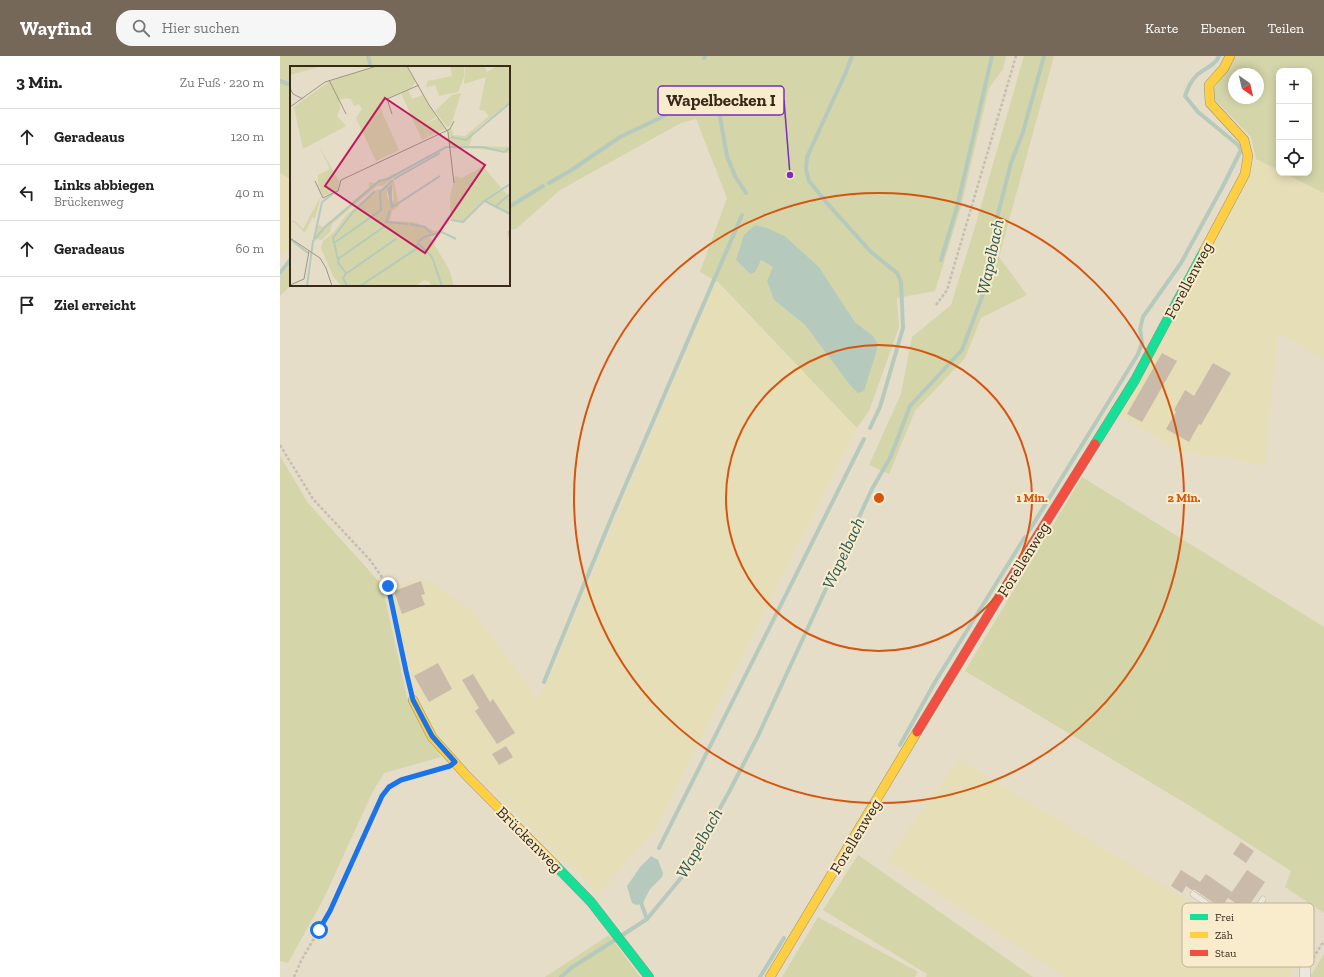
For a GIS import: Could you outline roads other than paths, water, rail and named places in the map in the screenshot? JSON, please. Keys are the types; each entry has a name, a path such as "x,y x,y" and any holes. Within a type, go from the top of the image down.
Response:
{"street":[{"name":"Forellenweg","path":"770,977 996,602 1134,380 1245,174 1248,156 1244,140 1210,103 1209,85 1224,68 1230,56"},
{"name":"Brückenweg","path":"413,700 432,736 466,775 592,902 649,977"}],"lane":[{"path":"1193,894 1206,903"},
{"path":"1260,903 1263,899"}],"waterway":[{"path":"368,56 371,66"},
{"path":"852,56 807,157 806,169 809,181 826,202 871,252 897,273 901,282 903,328 880,407 870,428"},
{"path":"941,260 957,207 992,56"},
{"name":"Wapelbach","path":"621,936 647,919 681,878 729,792 758,736 872,489 891,456 910,406 962,350 988,281 994,229 1011,163 1023,132 1044,56"},
{"path":"1029,531 1138,354 1142,343 1140,329 1143,317 1181,263 1241,150 1238,145 1198,112 1185,96 1190,84 1196,76 1213,64 1219,56"},
{"path":"280,81 290,85"},
{"path":"549,183 570,171 620,137 660,118 714,88 719,94 720,117 727,156 735,176 746,193"},
{"path":"510,206 543,186"},
{"path":"544,682 613,514 742,215"},
{"path":"280,273 290,260"},
{"path":"659,848 864,439"},
{"path":"900,745 935,682 1025,537"},
{"path":"640,900 647,919"},
{"path":"760,977 784,938"},
{"name":"Wapelbach","path":"561,977 571,968 615,940"}],"place":[{"name":"Wapelbecken I","path":"790,175"}]}
